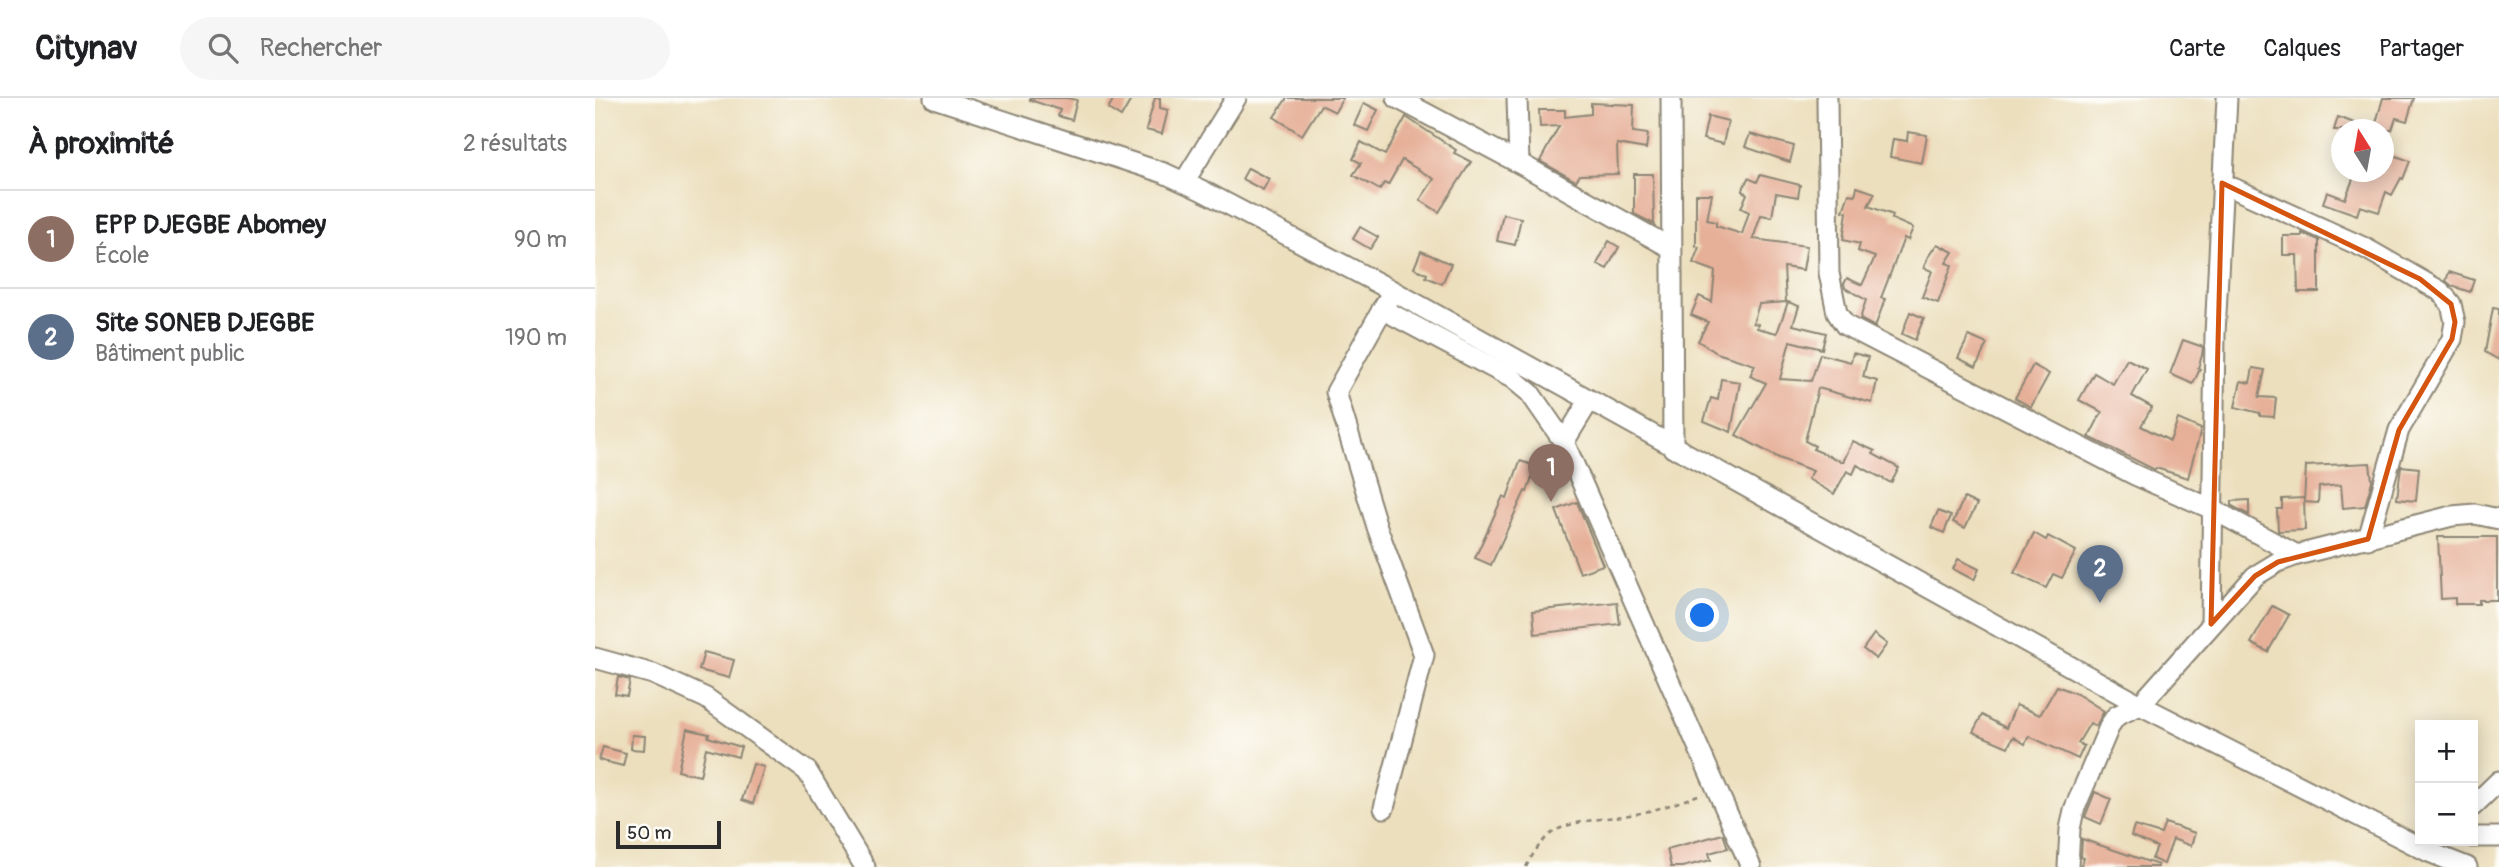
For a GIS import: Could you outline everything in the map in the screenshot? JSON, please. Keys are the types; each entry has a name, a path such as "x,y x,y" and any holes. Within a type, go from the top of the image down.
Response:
{"street":[{"path":"934,98 1184,182 1393,291 2140,705 2415,836"},
{"path":"1184,182 1236,98"},
{"path":"1397,98 1671,248"},
{"path":"1517,98 1519,163"},
{"path":"1671,98 1673,448"},
{"path":"1827,98 1829,273 1837,313 1845,325 2135,475 2212,509 2297,555"},
{"path":"2210,624 2215,334 2227,98"},
{"path":"2222,183 2365,248 2440,291 2451,304 2455,322 2452,339 2399,430 2368,539"},
{"path":"1384,808 1424,655 1377,527 1336,392 1393,291"},
{"path":"1382,309 1512,378 1530,393 1565,442 1751,867"},
{"path":"1565,442 1590,401"},
{"path":"2068,867 2074,810 2110,725 2116,716 2140,705 2255,576 2278,562 2297,555 2452,516 2475,513 2499,519"},
{"path":"595,658 653,674 706,698 807,771 865,867"},
{"path":"2478,801 2499,781"},
{"path":"2478,837 2499,837"},
{"path":"2435,846 2467,867"}],"path":[{"path":"1526,867 1538,847 1554,831 1575,824 1680,803 1715,788"}],"highlighted area":[{"path":"2222,183 2420,279 2451,304 2455,322 2452,339 2399,430 2368,539 2278,562 2255,576 2211,624"}],"building":[{"path":"1030,98 1077,100 1072,120 1058,116 1060,110"},
{"path":"1114,98 1132,98 1121,117 1108,109"},
{"path":"1155,98 1160,98 1160,108 1168,110 1162,134 1146,130"},
{"path":"1287,98 1343,98 1335,112 1321,105 1302,135 1274,117"},
{"path":"2383,98 2414,98 2407,121 2396,118 2394,124 2394,119 2377,119"},
{"path":"1364,103 1378,110 1368,131 1354,125"},
{"path":"1591,103 1634,105 1633,132 1648,134 1646,149 1617,144 1618,174 1580,175 1576,181 1540,161 1559,126 1540,127 1539,110 1565,110 1565,117 1591,114"},
{"path":"1708,116 1728,121 1723,144 1703,139"},
{"path":"1406,117 1456,150 1454,153 1471,162 1439,212 1420,200 1434,179 1402,160 1388,185 1384,183 1380,190 1353,175 1361,163 1353,159 1361,142 1385,155"},
{"path":"1908,132 1927,135 1922,163 1890,157 1893,139 1907,141"},
{"path":"1750,134 1794,146 1790,162 1745,147"},
{"path":"2394,155 2410,161 2403,179 2401,178 2392,195 2386,192 2379,212 2360,206 2357,215 2323,203 2327,192 2345,199 2352,182 2394,182"},
{"path":"1248,168 1269,179 1263,190 1242,179"},
{"path":"1634,174 1653,174 1654,224 1634,214"},
{"path":"1760,175 1800,185 1798,197 1776,193 1772,217 1761,215 1753,239 1807,246 1803,270 1784,267 1786,302 1759,304 1753,323 1758,324 1757,328 1777,333 1788,302 1799,306 1793,325 1826,333 1822,349 1790,341 1780,379 1811,381 1820,354 1851,362 1853,353 1868,357 1863,377 1877,381 1872,403 1818,388 1805,441 1815,446 1813,449 1843,462 1853,441 1875,451 1873,454 1899,468 1891,483 1857,465 1853,474 1847,471 1834,494 1808,479 1813,471 1779,458 1736,435 1766,383 1750,376 1755,365 1717,353 1698,341 1708,322 1691,315 1699,296 1712,302 1715,271 1693,263 1699,247 1696,246 1696,194 1712,194 1707,220 1716,222 1716,226 1742,234 1749,212 1741,208 1747,194 1742,191 1748,178 1757,182"},
{"path":"1857,187 1875,193 1868,206 1893,215 1892,219 1913,228 1908,240 1904,238 1881,298 1885,299 1875,327 1860,319 1866,300 1845,288 1844,284 1847,278 1862,285 1875,257 1858,251 1860,244 1843,240 1847,212 1843,211 1849,194 1855,195"},
{"path":"1503,214 1521,218 1515,245 1497,241"},
{"path":"1360,227 1378,237 1370,249 1353,239"},
{"path":"2302,233 2319,240 2319,292 2298,292 2297,255 2283,255 2283,236 2302,236"},
{"path":"1609,241 1619,247 1607,269 1597,264"},
{"path":"1937,244 1953,252 1946,263 1952,265 1938,303 1922,297 1932,271 1924,268"},
{"path":"1421,251 1451,264 1442,284 1414,268"},
{"path":"2449,272 2474,280 2470,292 2446,281"},
{"path":"2493,308 2499,309 2499,360 2485,352"},
{"path":"1910,312 1924,318 1915,340 1902,334"},
{"path":"1969,336 1987,344 1976,367 1958,358"},
{"path":"2183,340 2203,347 2198,368 2200,369 2193,384 2170,374"},
{"path":"2127,359 2147,369 2132,396 2152,407 2141,426 2170,441 2178,419 2201,429 2188,478 2156,468 2155,470 2089,437 2102,412 2079,400 2094,373 2113,384"},
{"path":"2033,365 2049,374 2031,407 2015,398"},
{"path":"2253,368 2265,370 2259,397 2276,398 2274,417 2260,416 2260,413 2235,407 2241,381 2250,383"},
{"path":"1721,379 1740,382 1731,432 1704,421 1711,398 1718,400"},
{"path":"1520,461 1536,466 1527,492 1525,491 1491,565 1475,558 1503,496 1507,498"},
{"path":"2370,463 2372,481 2365,506 2343,508 2341,485 2319,487 2318,503 2304,502 2306,466"},
{"path":"2401,466 2419,468 2416,501 2397,499"},
{"path":"1964,498 1977,504 1965,528 1953,522"},
{"path":"2304,498 2305,530 2278,531 2277,509 2282,509 2282,499"},
{"path":"2249,500 2249,515 2232,506 2232,501"},
{"path":"1577,502 1603,565 1580,573 1556,510"},
{"path":"1938,511 1951,516 1944,533 1931,527"},
{"path":"2034,533 2046,540 2048,536 2076,551 2062,578 2053,574 2046,588 2014,573"},
{"path":"2438,537 2497,537 2497,600 2479,600 2479,604 2455,604 2455,598 2441,599"},
{"path":"1958,559 1979,569 1974,580 1953,569"},
{"path":"1617,602 1620,624 1535,634 1533,611"},
{"path":"2272,606 2289,615 2268,652 2251,643"},
{"path":"1874,634 1887,644 1876,659 1863,649"},
{"path":"704,652 734,660 729,678 699,670"},
{"path":"618,677 630,680 627,696 615,694"},
{"path":"2057,686 2077,694 2104,711 2096,726 2090,723 2078,743 2084,746 2078,759 2029,736 2025,744 2013,737 2008,747 1973,732 1982,715 2006,728 2016,705 2040,715"},
{"path":"687,729 709,734 708,737 741,747 738,757 706,748 700,776 678,771"},
{"path":"632,735 645,736 644,750 631,749"},
{"path":"603,747 626,753 623,766 599,760"},
{"path":"753,764 764,767 753,804 742,800"},
{"path":"2095,792 2111,799 2101,824 2085,817"},
{"path":"2165,823 2195,833 2191,846 2173,839 2164,864 2152,859 2157,847 2131,836 2134,826 2161,834"},
{"path":"1723,834 1728,848 1709,853 1711,860 1671,867 1667,849"},
{"path":"2082,839 2158,867 2080,867 2084,858 2081,857"}],"place":[{"name":"EPP DJEGBE Abomey","path":"1551,502"},
{"name":"Site SONEB DJEGBE","path":"2100,603"}]}
